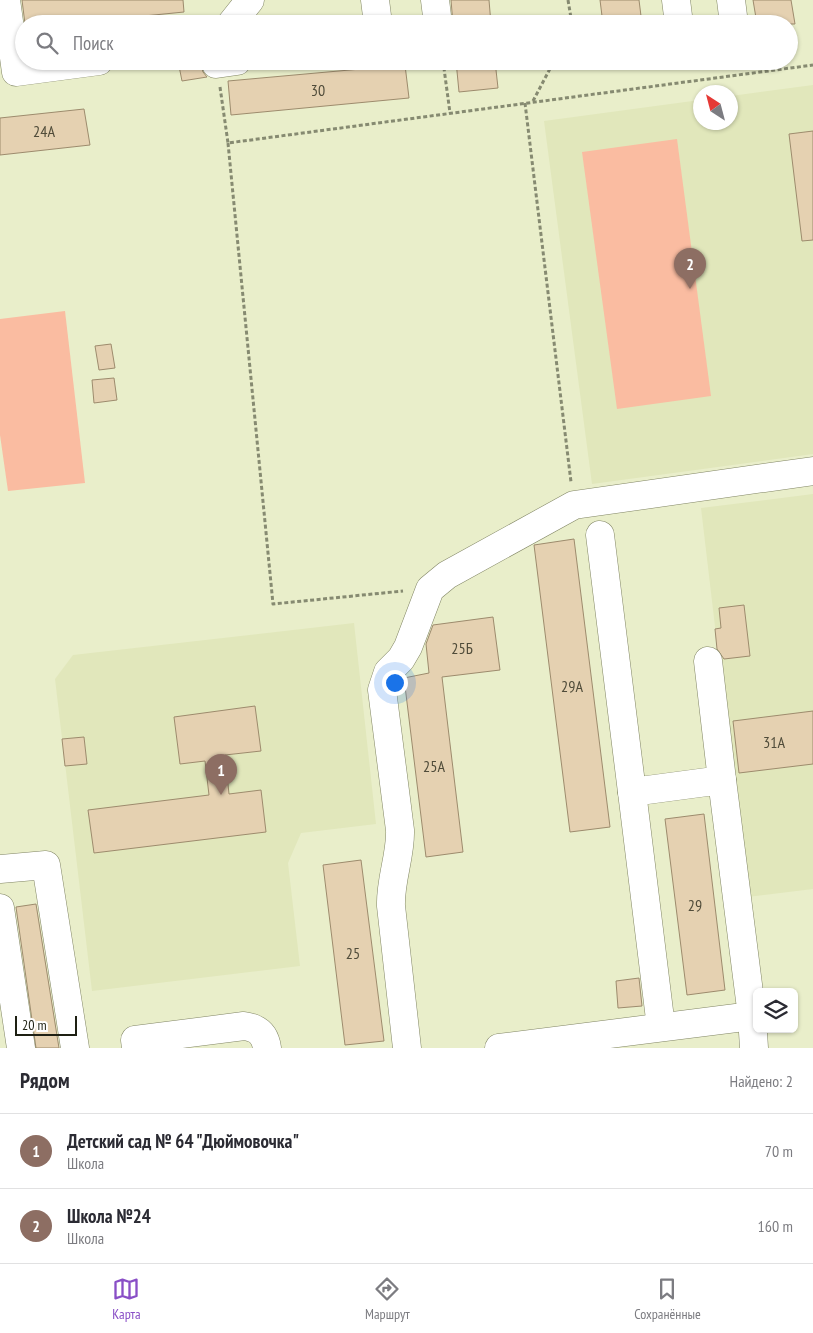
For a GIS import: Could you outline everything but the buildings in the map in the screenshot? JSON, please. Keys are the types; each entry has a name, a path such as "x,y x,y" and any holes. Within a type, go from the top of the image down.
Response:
{"lane":[{"path":"6,0 8,74 36,70"},
{"path":"238,15 250,0"},
{"path":"375,0 377,15"},
{"path":"435,0 437,15"},
{"path":"676,0 678,15"},
{"path":"731,0 733,15"},
{"path":"408,1048 390,900 391,883 399,848 400,830 382,690 388,672 400,660 408,647 430,589 448,575 574,505 813,472"},
{"path":"600,535 661,1027"},
{"path":"708,661 752,1016 754,1048"},
{"path":"632,792 722,780"},
{"path":"0,869 46,865 75,1048"},
{"path":"1,923 21,1048"},
{"path":"498,1048 752,1016"},
{"path":"136,1048 135,1040 244,1026 259,1031 266,1039 267,1048"}],"path":[{"path":"568,0 570,15"},
{"path":"798,66 813,64"},
{"path":"223,70 228,143 273,604 430,589"},
{"path":"444,70 450,113"},
{"path":"533,102 549,70"},
{"path":"228,143 769,70"},
{"path":"524,103 574,505"}],"shaded area":[{"path":"813,85 813,454 592,484 544,121 693,101 693,130 738,130 738,95"},
{"path":"677,139 711,396 617,409 582,152"},
{"path":"65,311 85,483 8,491 0,435 0,319"},
{"path":"813,494 813,889 747,897 701,508"},
{"path":"354,623 376,824 301,833 288,863 300,966 92,991 55,679 73,655"}],"place":[{"name":"Школа №24","path":"690,289"},
{"name":"Детский сад № 64 \"Дюймовочка\"","path":"221,795"}]}
